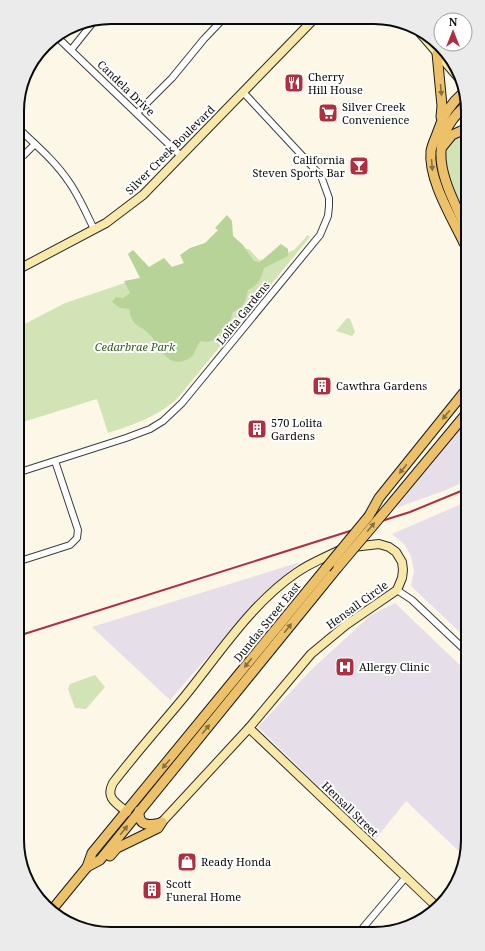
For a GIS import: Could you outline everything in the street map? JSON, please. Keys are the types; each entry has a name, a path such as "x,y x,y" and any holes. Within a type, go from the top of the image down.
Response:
{"main road":[{"path":"437,53 442,106 439,128"},
{"path":"459,97 450,106 439,128 431,151 432,170 435,182 461,237"},
{"path":"461,110 447,130 442,147 442,168 461,217"},
{"path":"442,147 452,135 461,131"},
{"name":"Dundas Street East","path":"55,906 87,867 92,854 369,516 379,498 461,396"},
{"name":"Dundas Street East","path":"87,867 100,860 338,567 461,420"},
{"path":"139,811 141,821 146,825 162,822"},
{"path":"100,860 107,859 117,848 158,828 162,822"}],"street":[{"path":"137,113 172,78 218,24"},
{"name":"Silver Creek Boulevard","path":"24,266 106,223 143,195 309,24"},
{"path":"71,50 90,27"},
{"name":"Candela Drive","path":"61,41 181,156"},
{"path":"431,46 447,64"},
{"name":"Lolita Gardens","path":"24,471 126,438 150,429 163,421 182,403 320,235 328,216 329,206 329,198 321,176 243,92"},
{"path":"24,134 46,153 70,183 94,229"},
{"path":"24,155 35,144"},
{"path":"24,559 70,545 76,538 78,530 55,461"},
{"name":"Hensall Circle","path":"127,812 116,803 111,796 110,790 113,783 250,614 295,573 308,565 345,548 379,544 393,549 402,562 403,574 397,590 325,641 296,672 249,728 162,822"},
{"path":"397,590 412,600 461,646"},
{"name":"Hensall Street","path":"249,728 433,903"},
{"path":"364,927 406,877"}],"shaded area":[{"path":"461,429 461,483 396,508"},
{"path":"461,504 461,633 411,586 414,571 411,556 404,544 392,534"},
{"path":"300,562 257,600 170,700 92,627"},
{"path":"395,603 461,666 460,852 406,801 374,841 258,727 311,670 371,615"}],"green space":[{"path":"461,137 461,204 450,182 445,161 446,152 450,144"},
{"path":"227,215 232,221 233,236 243,245 254,261 260,262 281,244 288,249 288,256 264,268 259,281 255,286 248,290 244,303 240,308 233,312 228,327 218,334 214,340 207,342 201,341 193,355 183,361 172,361 164,354 147,332 135,323 129,309 120,308 112,302 116,297 123,298 130,293 124,281 140,278 128,254 133,250 149,267 164,258 172,267 184,263 180,255 190,248 205,243 218,230 215,228"},
{"name":"Cedarbrae Park","path":"308,235 310,237 176,400 168,406 152,416 108,433 97,399 24,422 24,324 65,303 223,250 249,249 259,260 274,258 294,250"},
{"path":"347,318 350,319 355,332 352,336 336,331"},
{"path":"95,675 105,687 86,709 75,708 68,689 70,684"}],"railway":[{"path":"24,634 410,512 461,491"}],"place":[{"name":"Cherry Hill House","path":"294,83"},
{"name":"Silver Creek Convenience","path":"328,113"},
{"name":"California Steven Sports Bar","path":"359,166"},
{"name":"Cawthra Gardens","path":"322,386"},
{"name":"570 Lolita Gardens","path":"257,429"},
{"name":"Allergy Clinic","path":"345,667"},
{"name":"Ready Honda","path":"187,862"},
{"name":"Scott Funeral Home","path":"152,890"}]}
